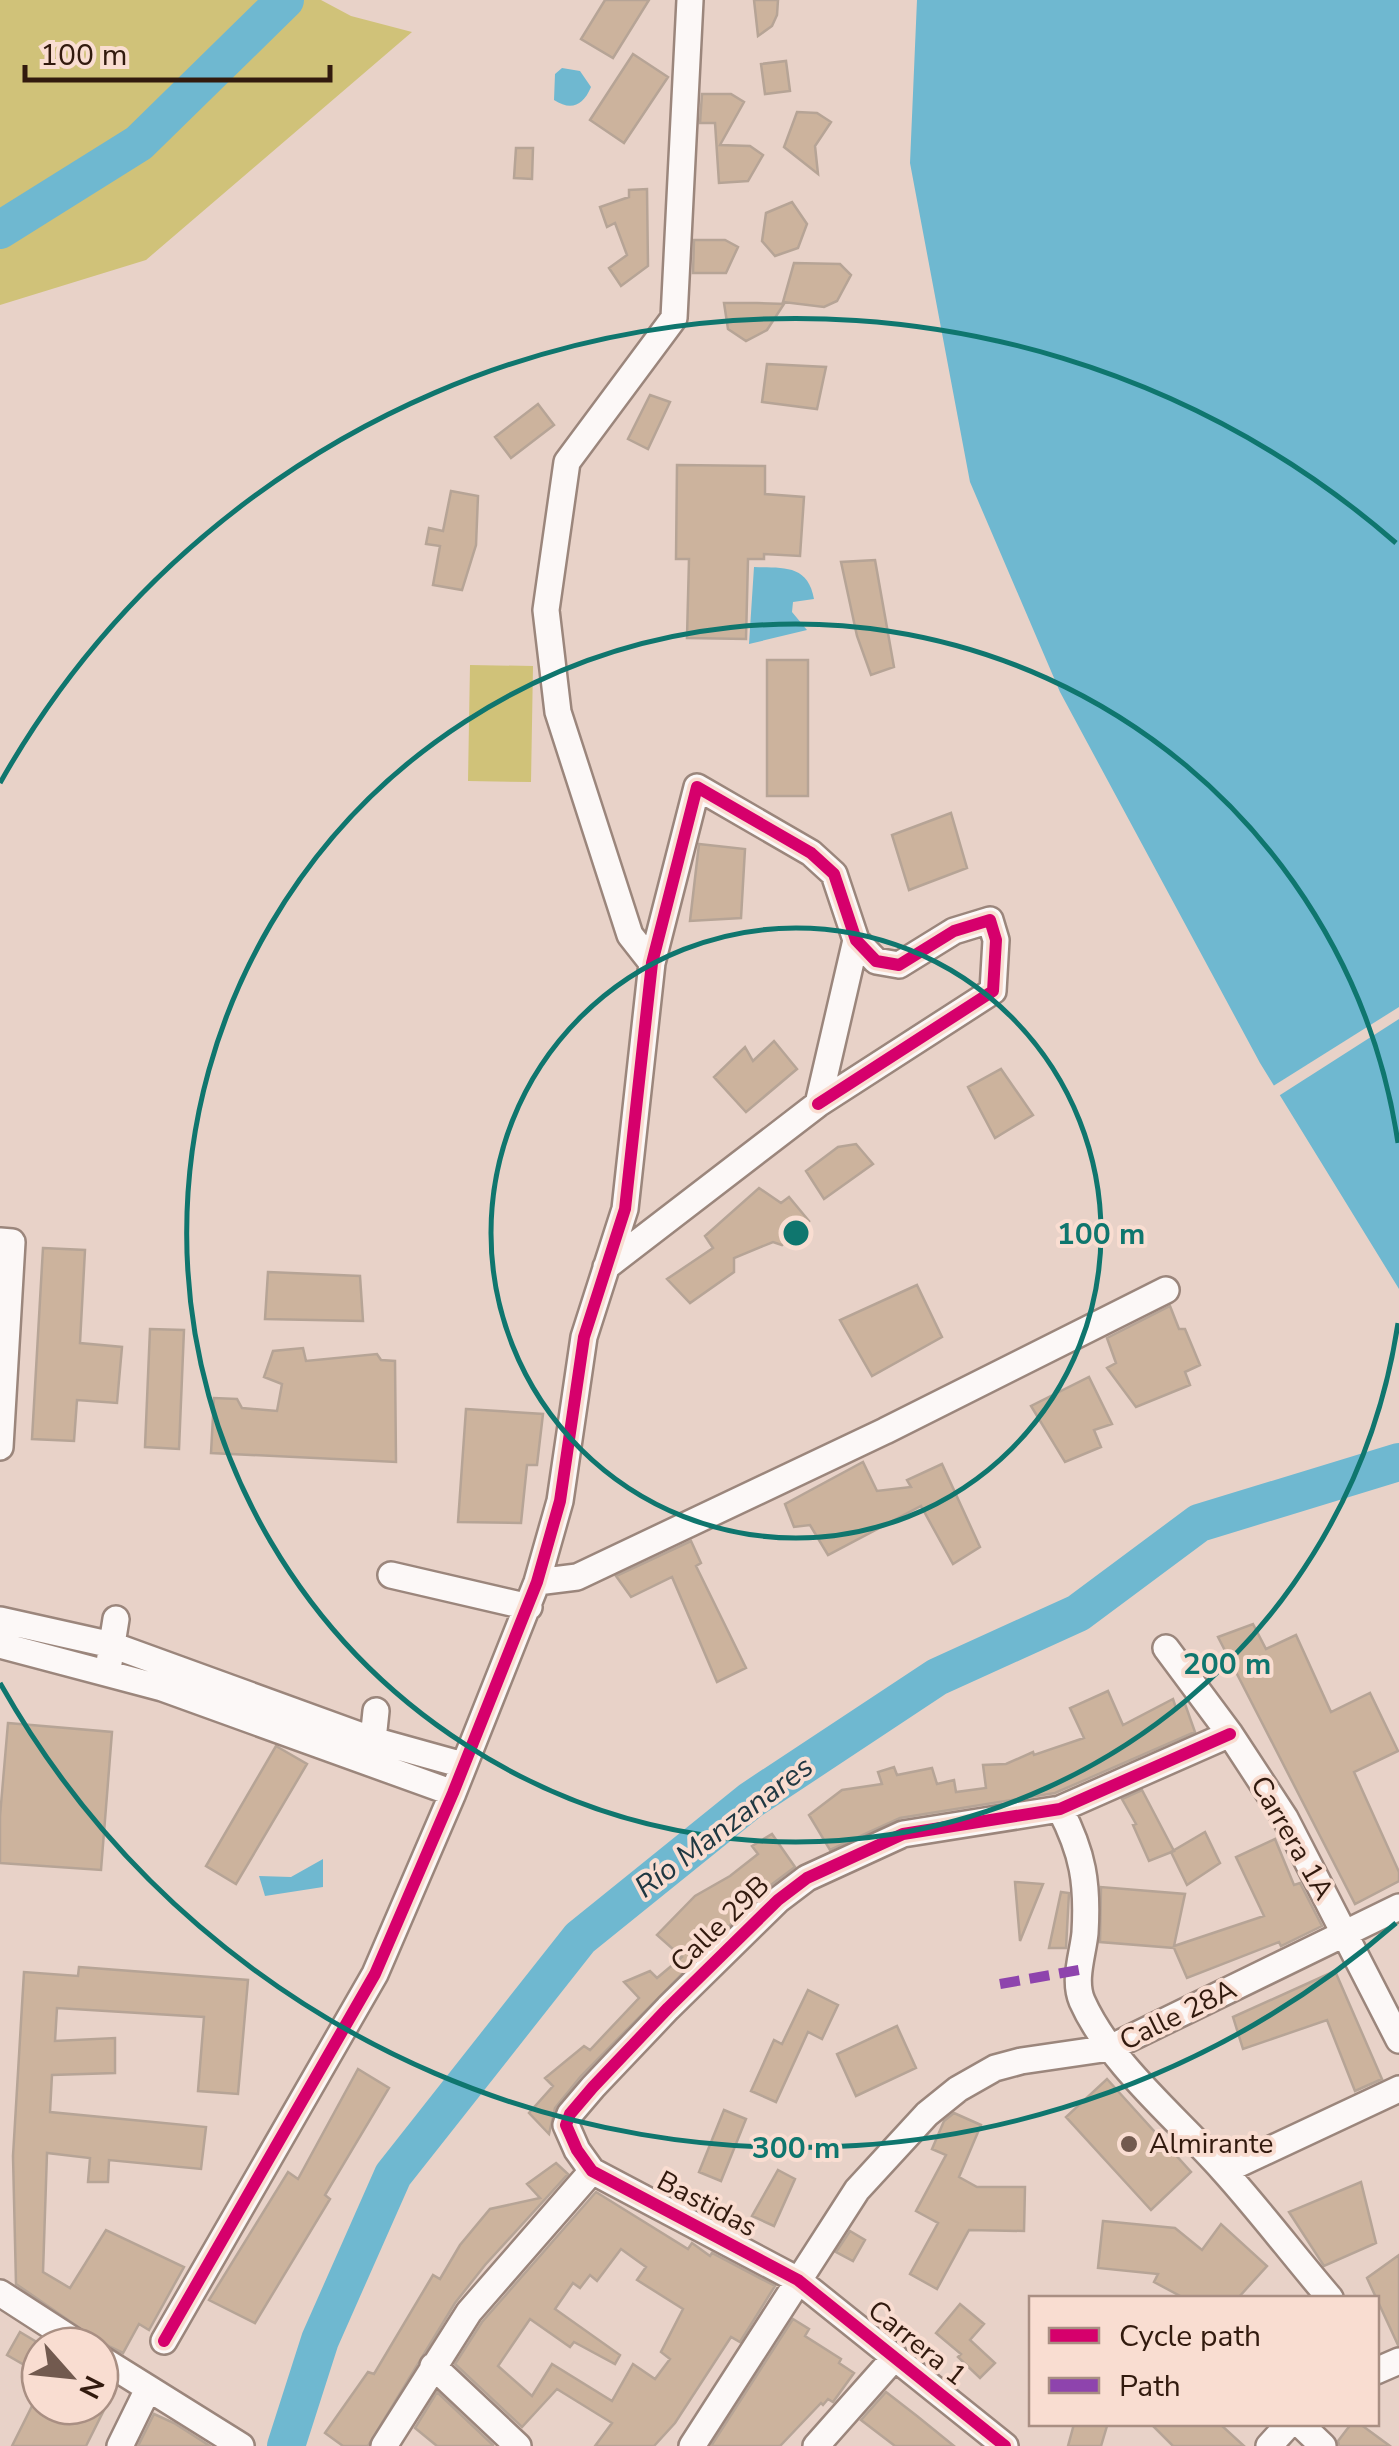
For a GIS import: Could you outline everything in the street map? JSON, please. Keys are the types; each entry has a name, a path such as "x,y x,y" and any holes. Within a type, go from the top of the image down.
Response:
{"street":[{"path":"652,963 630,935 558,712 546,610 567,462 674,318 690,0"},
{"path":"164,2342 375,1974 453,1794 537,1582 560,1501 584,1337 606,1267 625,1209 652,963 697,787 811,853 834,874 856,940 876,961 899,964 954,931 990,920 996,940 993,990 818,1104 606,1267"},
{"path":"818,1104 856,940"},
{"path":"0,1241 12,1242 4,1322 0,1447"},
{"path":"537,1582 577,1577 886,1432 1166,1290"},
{"path":"391,1575 528,1606"},
{"path":"108,1672 116,1619"},
{"path":"0,1620 112,1646 369,1750 453,1794"},
{"path":"0,1645 108,1672 369,1750 463,1766"},
{"name":"Carrera 1A","path":"1166,1648 1230,1734 1284,1818 1399,2040"},
{"path":"369,1750 376,1711"},
{"name":"Calle 29B","path":"592,2171 570,2136 566,2125 570,2114 668,2008 778,1900 807,1878 903,1834 1060,1809 1230,1734"},
{"path":"1060,1809 1080,1852 1086,1881 1080,1998 1110,2048 1224,2171 1328,2296"},
{"name":"Calle 28A","path":"692,2446 836,2220 890,2151 958,2089 995,2068 1110,2048 1399,1907"},
{"path":"1224,2171 1399,2089"},
{"path":"384,2446 469,2312 592,2171"},
{"name":"Bastidas","path":"592,2171 798,2280"},
{"name":"Carrera 1","path":"798,2280 1003,2445"},
{"path":"0,2293 51,2326"},
{"path":"816,2446 894,2357"},
{"path":"433,2366 518,2446"},
{"path":"120,2371 241,2446"},
{"path":"120,2446 148,2389"},
{"path":"1269,2446 1287,2426"},
{"path":"1302,2426 1323,2446"}],"shaded area":[{"path":"0,0 321,0 351,16 412,32 146,260 0,305"},
{"path":"470,665 533,666 531,782 468,781"}],"water":[{"path":"917,0 1399,0 1399,1289 1260,1063 1060,692 970,482 910,163"},
{"path":"562,68 580,71 591,87 576,105 554,100 555,74"},
{"path":"754,567 793,570 806,579 814,599 793,602 792,612 807,630 749,644"},
{"path":"323,1859 323,1887 265,1896 259,1876 291,1877"}],"pier":[{"path":"1399,1007 1399,1019 1277,1097 1270,1088"}],"building":[{"path":"605,0 649,0 613,58 581,39"},
{"path":"754,0 778,0 772,26 758,36"},
{"path":"633,54 668,77 624,143 590,120"},
{"path":"786,61 790,91 765,94 761,64"},
{"path":"702,94 731,94 744,102 720,145 750,146 763,155 748,181 719,183 715,123 700,123"},
{"path":"797,112 817,113 831,122 815,146 818,174 784,147"},
{"path":"516,148 533,148 532,179 514,178"},
{"path":"647,189 648,266 621,286 609,268 627,255 615,223 607,227 600,207 629,197 629,190"},
{"path":"792,202 807,224 798,248 775,256 762,241 766,213"},
{"path":"694,240 725,240 738,247 726,273 693,273"},
{"path":"794,263 840,264 851,275 837,301 824,307 783,302"},
{"path":"724,303 784,304 767,330 746,341 728,329"},
{"path":"767,364 826,367 817,409 762,402"},
{"path":"650,395 670,402 648,449 628,439"},
{"path":"538,404 554,425 511,458 495,437"},
{"path":"677,465 765,466 765,494 804,497 800,556 764,554 764,559 748,559 746,639 687,638 689,559 676,559"},
{"path":"451,491 478,496 476,545 462,590 433,585 440,546 426,544 429,528 443,531"},
{"path":"875,560 894,667 871,675 857,636 841,562"},
{"path":"767,660 808,660 808,796 767,796"},
{"path":"951,813 967,868 909,890 892,835"},
{"path":"699,844 745,849 741,918 690,921"},
{"path":"774,1041 797,1069 746,1112 714,1077 745,1047 753,1061"},
{"path":"1001,1069 1033,1115 995,1138 968,1087"},
{"path":"856,1144 873,1164 824,1199 806,1171 838,1147"},
{"path":"759,1188 781,1203 789,1197 809,1221 782,1245 773,1242 734,1258 734,1272 690,1303 667,1279 713,1248 705,1236"},
{"path":"43,1248 85,1250 80,1343 122,1347 117,1403 77,1400 74,1441 32,1439"},
{"path":"268,1272 360,1276 363,1321 265,1319"},
{"path":"917,1285 942,1337 872,1376 840,1320"},
{"path":"1170,1306 1200,1365 1185,1372 1190,1385 1136,1407 1107,1368 1116,1363 1107,1338"},
{"path":"150,1329 184,1330 179,1449 145,1447"},
{"path":"303,1348 306,1361 377,1354 381,1360 395,1361 396,1462 211,1453 214,1398 237,1399 242,1408 277,1411 282,1384 264,1377 273,1351"},
{"path":"1089,1377 1112,1424 1094,1430 1101,1447 1065,1462 1031,1406"},
{"path":"466,1409 543,1414 537,1465 527,1465 521,1523 458,1522"},
{"path":"863,1462 877,1491 911,1487 907,1480 942,1464 980,1547 953,1564 921,1506 828,1555 810,1525 794,1527 785,1504"},
{"path":"691,1541 701,1563 696,1566 746,1668 717,1682 672,1577 631,1597 616,1576"},
{"path":"1253,1624 1266,1649 1296,1635 1331,1712 1370,1693 1398,1751 1354,1772 1399,1872 1399,1881 1355,1904 1218,1637"},
{"path":"1108,1691 1123,1725 1173,1699 1176,1708 1185,1704 1195,1732 1055,1793 900,1818 830,1850 809,1815 842,1790 882,1784 878,1772 894,1767 897,1775 932,1768 937,1784 954,1780 956,1792 986,1788 983,1765 1006,1764 1084,1738 1070,1708"},
{"path":"8,1723 112,1732 101,1870 0,1863"},
{"path":"276,1746 307,1764 236,1884 206,1866"},
{"path":"1142,1790 1174,1851 1149,1861 1122,1799"},
{"path":"1205,1832 1220,1863 1187,1885 1171,1852"},
{"path":"772,1834 795,1867 767,1888 581,2076 555,2108 549,2134 529,2113 553,2086 545,2078 584,2046 590,2050 639,1998 624,1982 650,1971 657,1978 682,1957 657,1935 695,1896 758,1854 752,1846"},
{"path":"1275,1839 1294,1885 1300,1883 1322,1926 1281,1946 1279,1942 1187,1978 1174,1948 1100,1942 1101,1887 1185,1894 1174,1946 1264,1916 1236,1857"},
{"path":"1015,1882 1043,1884 1020,1941"},
{"path":"1061,1892 1069,1893 1066,1948 1049,1948"},
{"path":"79,1967 248,1980 238,2094 198,2091 204,2017 57,2008 55,2041 115,2038 115,2073 52,2075 50,2112 206,2127 201,2169 109,2160 108,2182 88,2182 90,2158 47,2153 43,2272 70,2288 106,2230 184,2267 149,2330 139,2324 123,2353 120,2326 77,2326 16,2284 13,2156 24,1972 78,1976"},
{"path":"1335,1971 1382,2079 1355,2091 1327,2020 1243,2049 1233,2017"},
{"path":"808,1990 838,2005 822,2039 808,2032 776,2102 751,2091 774,2040 782,2044"},
{"path":"897,2026 916,2068 856,2096 837,2054"},
{"path":"358,2069 389,2088 325,2195 330,2199 255,2323 209,2300 288,2172 298,2179"},
{"name":"Almirante","path":"1107,2079 1191,2172 1151,2210 1066,2117"},
{"path":"724,2110 746,2119 721,2181 699,2172"},
{"path":"954,2113 981,2125 959,2177 977,2187 1025,2187 1024,2231 969,2230 937,2289 910,2274 938,2223 916,2211 946,2155 932,2149 944,2121"},
{"path":"556,2163 568,2174 455,2303 368,2446 343,2446 325,2433 368,2372 374,2374 433,2275 440,2279 460,2245 490,2209 540,2198 527,2184"},
{"path":"778,2170 795,2179 774,2226 752,2216"},
{"path":"1361,2182 1376,2243 1324,2266 1289,2212"},
{"path":"596,2192 688,2249 692,2243 710,2256 712,2253 775,2286 740,2342 731,2337 675,2423 654,2446 595,2446 612,2423 557,2389 522,2427 455,2364 482,2322","holes":["621,2249 646,2267 637,2280 683,2309 661,2352 670,2359 655,2379 633,2364 612,2401 552,2364 532,2396 498,2366 530,2319 570,2347 574,2342 615,2364 620,2355 555,2309 573,2283 580,2288 590,2275 597,2281"]},
{"path":"1103,2221 1175,2228 1202,2250 1221,2224 1267,2266 1240,2296 1180,2296 1154,2282 1158,2274 1098,2268"},
{"path":"850,2231 865,2240 853,2261 836,2252"},
{"path":"1399,2255 1399,2345 1379,2296 1375,2296 1367,2278"},
{"path":"960,2304 984,2324 970,2340 995,2363 980,2378 958,2357 961,2354 936,2333"},
{"path":"793,2319 809,2329 805,2336 841,2359 839,2363 854,2373 833,2402 828,2399 821,2403 780,2446 711,2446"},
{"path":"20,2332 20,2362 7,2355"},
{"path":"437,2392 493,2445 437,2446 415,2428"},
{"path":"886,2392 954,2446 895,2446 861,2420"},
{"path":"154,2414 174,2423 210,2446 138,2446"},
{"path":"22,2426 96,2426 86,2446 12,2446"},
{"path":"1073,2426 1107,2426 1101,2446 1068,2446"},
{"path":"1153,2426 1222,2426 1244,2446 1173,2446"},
{"path":"1349,2426 1363,2426 1390,2446 1339,2446 1338,2441"}],"waterway":[{"path":"0,230 139,143 285,0"},
{"name":"Río Manzanares","path":"286,2446 320,2340 393,2175 580,1938 751,1800 937,1677 1078,1613 1199,1523 1399,1462"}],"marked path":[{"path":"1000,1984 1079,1970"}],"cycle path":[{"path":"164,2341 375,1974 537,1582 560,1501 584,1337 625,1209 652,963 697,787 811,853 834,874 856,940 876,961 899,965 954,931 990,920 996,940 993,991 818,1104"},
{"path":"1005,2446 798,2280 592,2171 566,2125 570,2114 593,2087 668,2008 778,1900 807,1878 903,1834 1060,1809 1230,1734"}],"place":[{"name":"Almirante","path":"1129,2144"}]}
